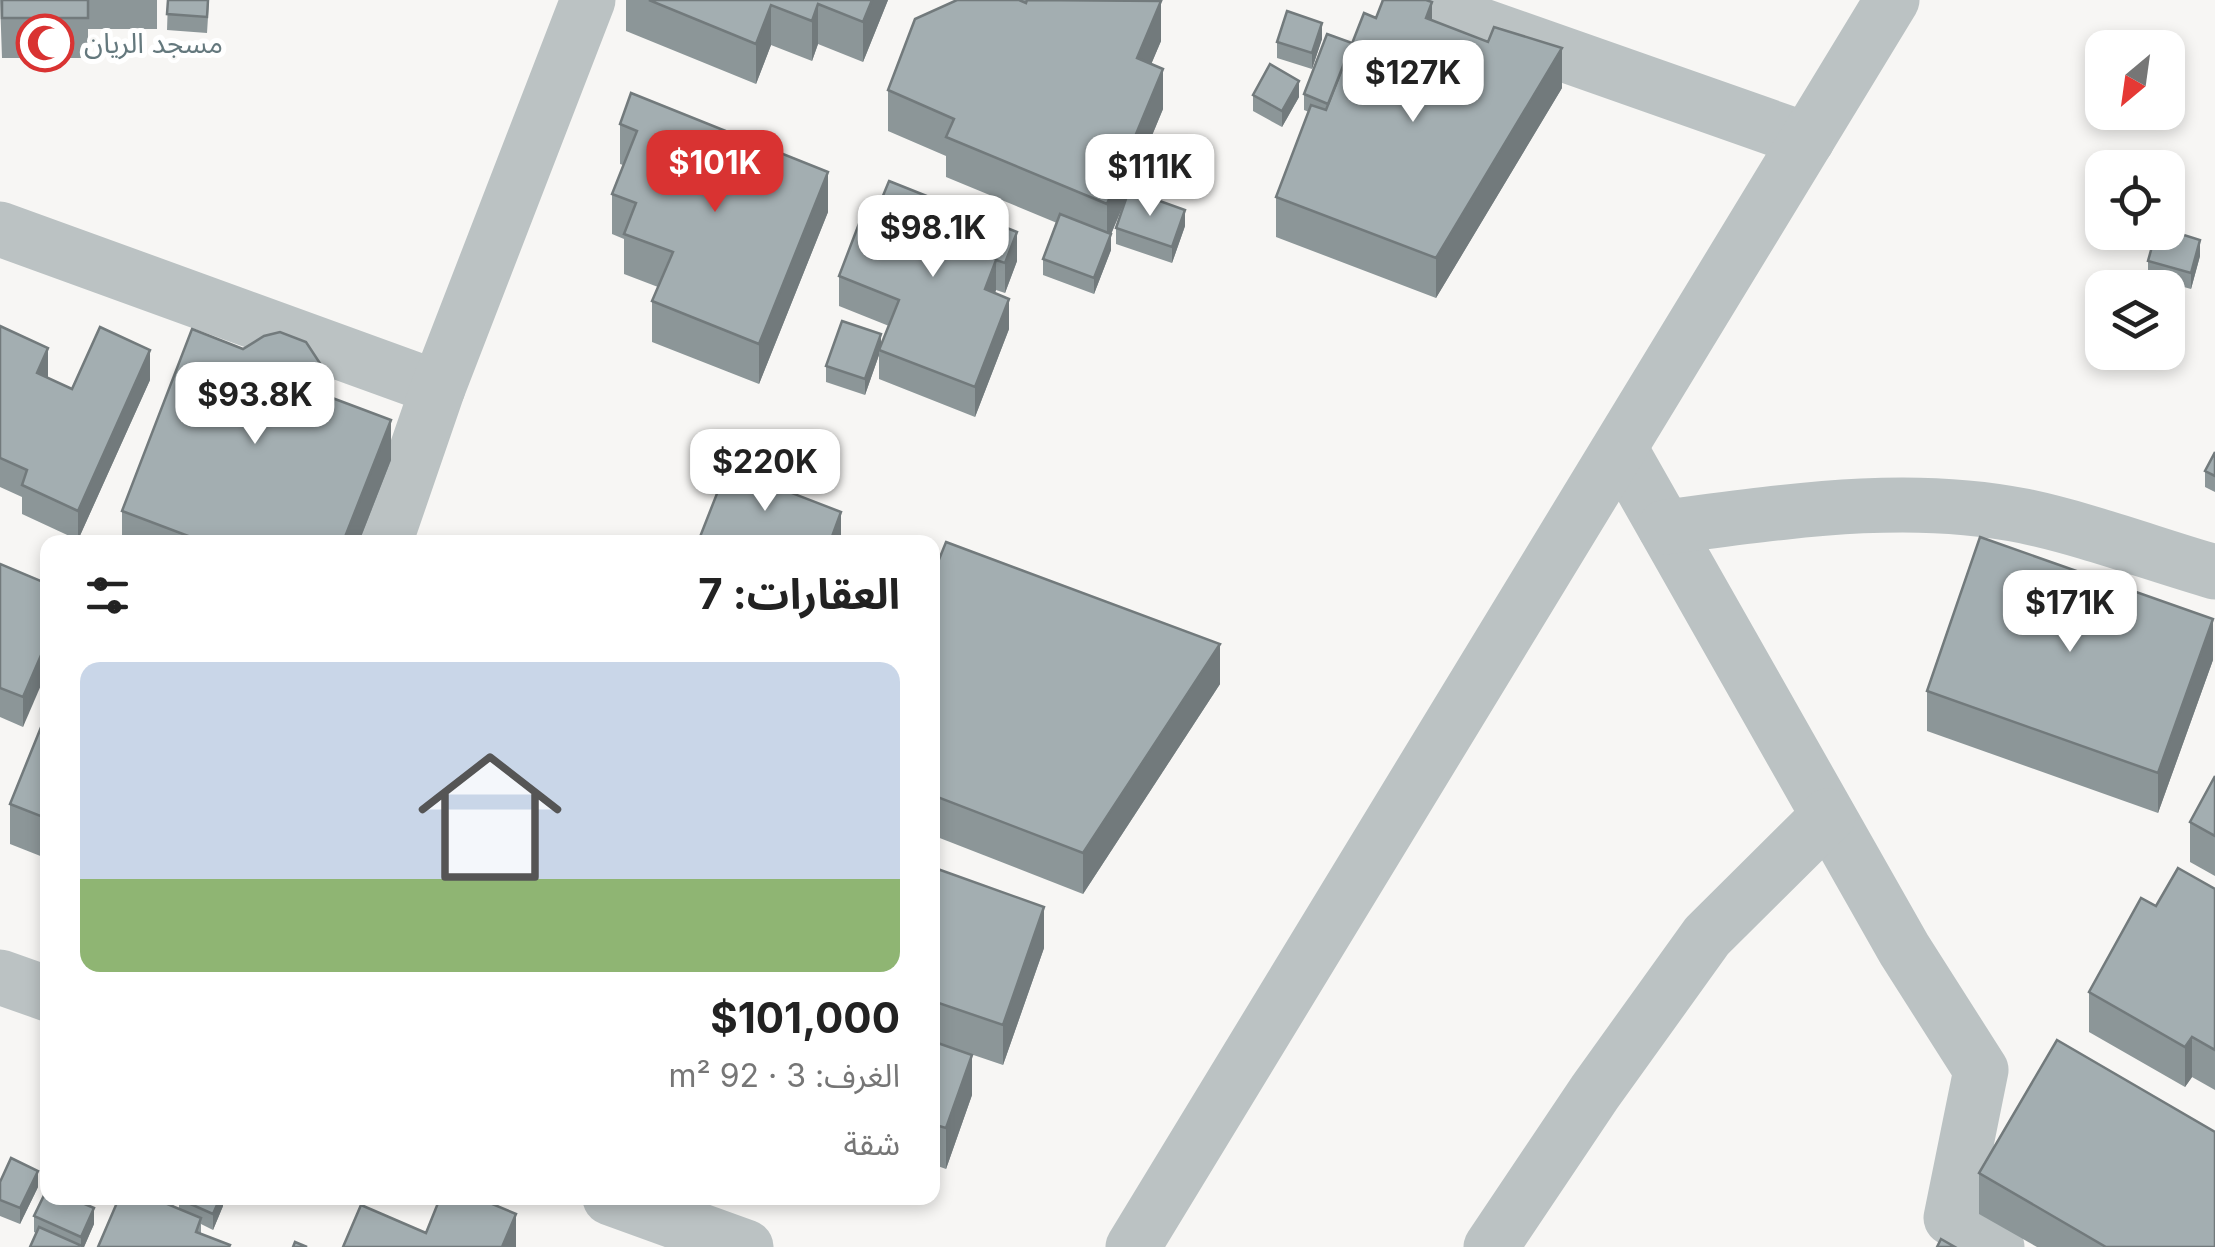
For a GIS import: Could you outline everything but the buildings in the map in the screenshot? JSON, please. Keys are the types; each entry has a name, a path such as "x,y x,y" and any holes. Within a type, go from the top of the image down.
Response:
{"street":[{"path":"386,535 438,388 588,0"},
{"path":"1409,0 1807,140"},
{"path":"1133,1247 1892,0"},
{"path":"0,229 438,388"},
{"path":"1621,450 1904,949 1981,1070 1951,1218 1997,1247"},
{"path":"1665,527 1803,510 1909,504 2024,516 2215,572"},
{"path":"1491,1247 1595,1092 1707,936 1828,816"},
{"path":"0,976 40,991"},
{"path":"629,1205 746,1247"}],"place":[{"name":"مسجد الريان","path":"45,43"}]}
